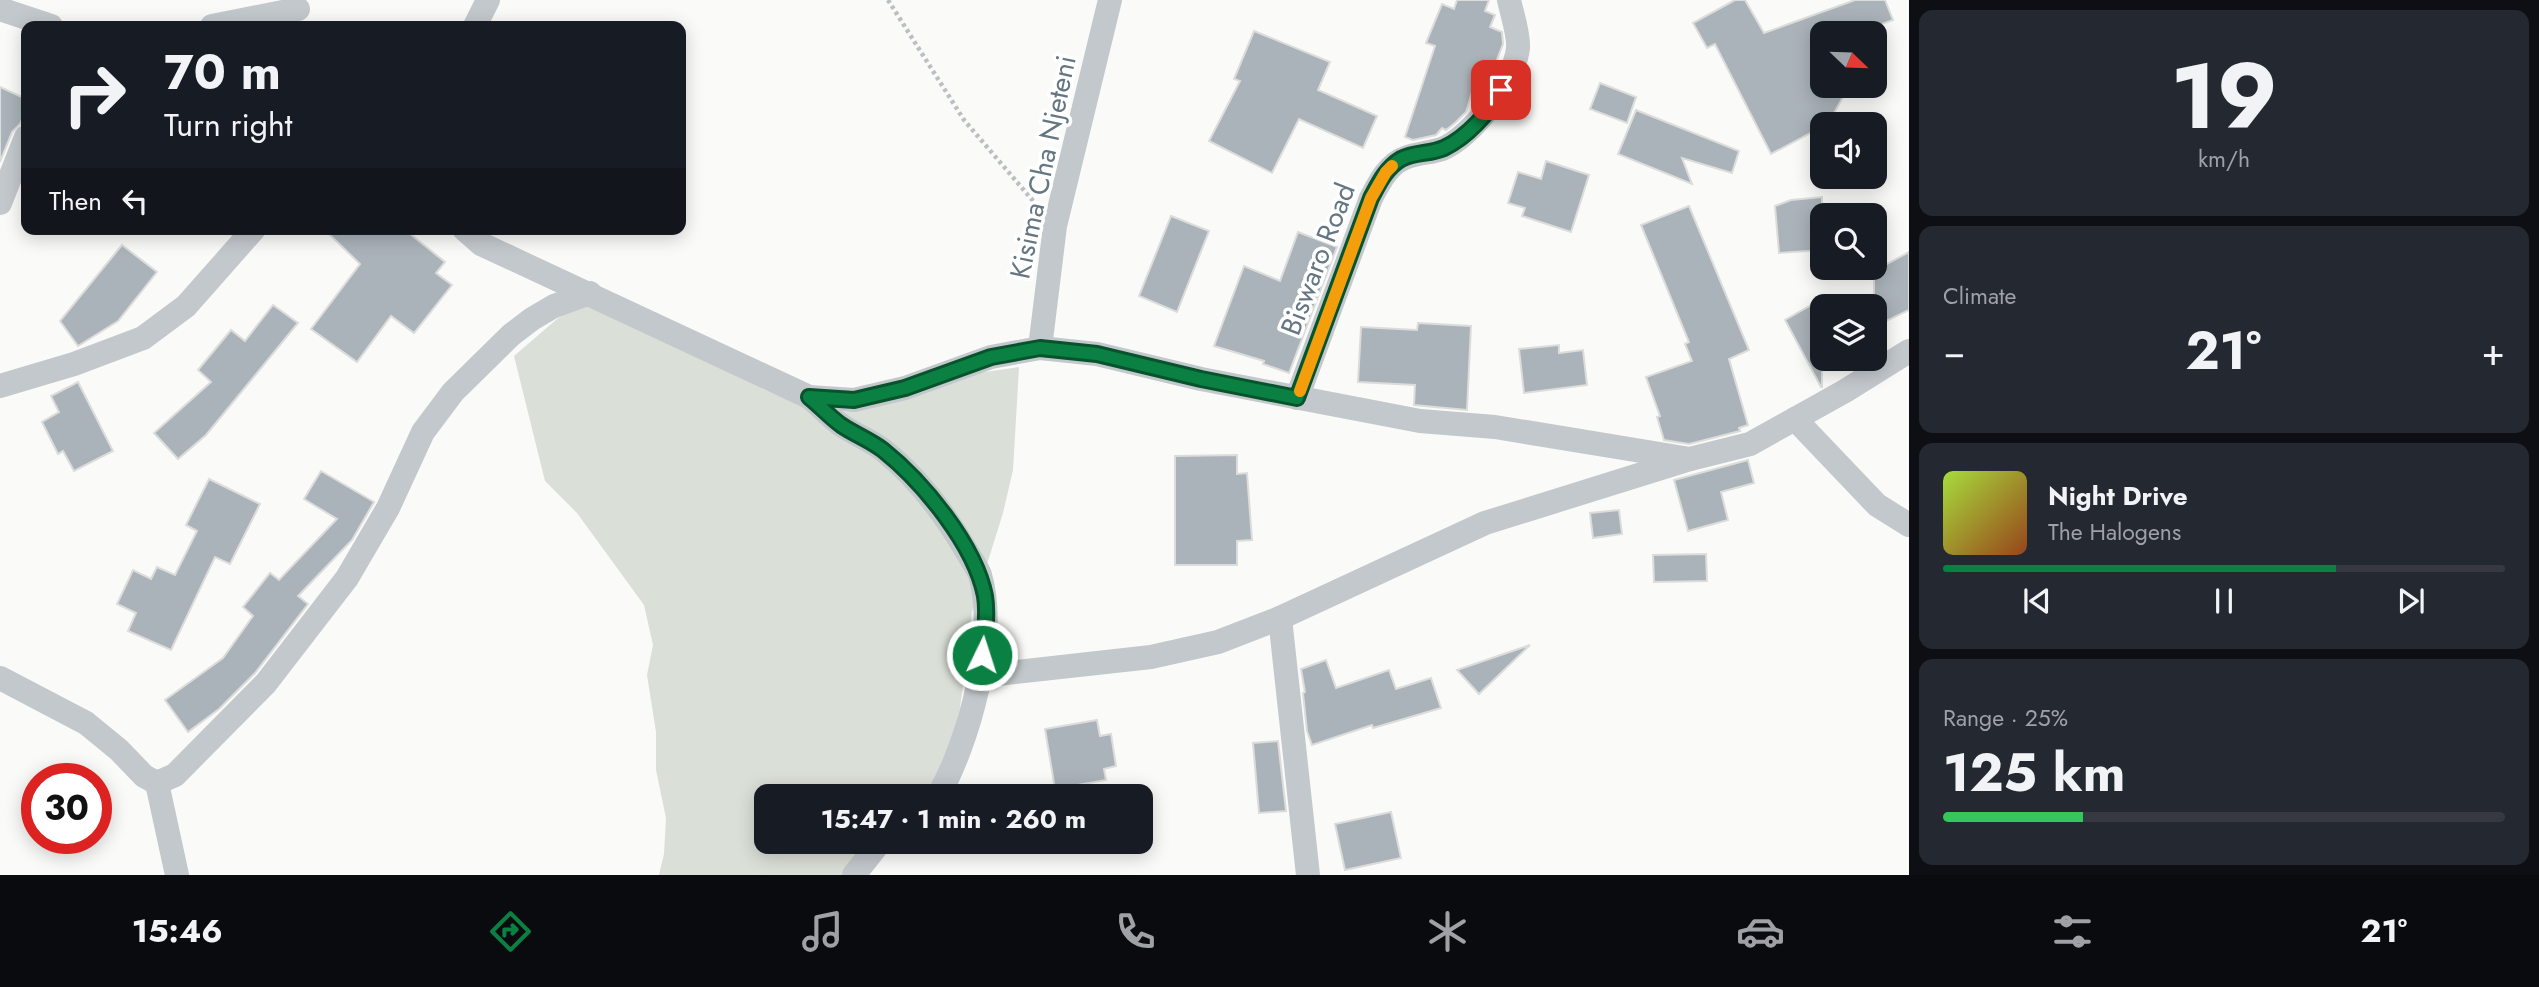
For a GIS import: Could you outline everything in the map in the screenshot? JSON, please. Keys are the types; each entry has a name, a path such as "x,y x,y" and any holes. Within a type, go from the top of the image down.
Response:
{"street":[{"path":"478,21 488,0"},
{"name":"Kisima Cha Njeteni","path":"1040,348 1055,226 1110,0"},
{"name":"Biswaro Road","path":"1297,398 1371,198 1386,172 1403,158 1444,148 1467,132 1494,104 1518,48 1509,0"},
{"path":"0,9 36,21"},
{"path":"243,21 300,12"},
{"path":"0,203 21,150"},
{"path":"0,386 74,364 143,338 186,306 249,235"},
{"path":"471,235 481,244 809,397 842,426 881,449 917,482 951,525 979,572 985,600 985,634 980,676 958,754 945,784"},
{"path":"157,783 175,775 266,683 347,578 388,508 423,432 453,392 511,335 532,319 554,306 590,293"},
{"path":"809,397 854,400 905,388 991,357 1040,348 1097,354 1201,379 1420,421 1495,427 1690,459"},
{"path":"980,676 1152,657 1218,642 1280,618 1485,523 1690,459 1750,444 1845,391 1909,351"},
{"path":"1795,419 1877,505 1909,525"},
{"path":"1280,618 1308,875"},
{"path":"0,678 86,723 119,750 144,776 157,783 177,875"},
{"path":"854,875 871,854"}],"path":[{"path":"888,0 964,120 1055,226"}],"shaded area":[{"path":"584,303 740,373 763,389 827,414 862,410 978,373 1019,367 1013,470 1003,513 972,612 960,708 954,733 932,784 754,784 754,854 875,854 859,875 659,875 664,854 666,818 656,770 656,732 647,675 653,645 644,605 577,513 545,481 514,356 564,313"}],"building":[{"path":"1457,0 1489,0 1485,11 1495,15 1490,27 1502,32 1503,44 1493,70 1480,65 1466,112 1446,130 1442,128 1436,135 1413,140 1405,137 1435,46 1426,43 1442,4 1454,9"},
{"path":"1735,0 1745,0 1764,33 1855,0 1885,0 1893,20 1810,21 1810,98 1842,98 1835,112 1810,112 1810,133 1771,154 1715,44 1707,48 1693,23"},
{"path":"1254,31 1330,62 1318,90 1377,116 1363,148 1299,119 1272,173 1209,141 1240,81 1234,79"},
{"path":"1600,83 1636,97 1627,123 1590,109"},
{"path":"0,87 21,97 21,122 12,132 0,162"},
{"path":"1636,110 1739,151 1732,173 1682,158 1692,184 1618,154"},
{"path":"1546,161 1589,175 1571,232 1522,216 1525,208 1508,203 1518,172 1541,179"},
{"path":"1822,197 1822,203 1810,203 1810,251 1779,253 1775,206 1791,200"},
{"path":"1689,206 1749,350 1729,359 1748,425 1739,428 1740,431 1689,444 1664,440 1657,417 1660,416 1646,377 1692,361 1685,344 1689,342 1641,225"},
{"path":"1171,216 1209,231 1177,312 1139,296"},
{"path":"1298,232 1337,247 1289,373 1263,364 1264,361 1214,346 1244,266 1280,281"},
{"path":"330,235 411,235 445,262 436,273 452,285 414,333 391,316 357,362 311,329 360,264"},
{"path":"122,245 157,272 118,321 78,346 60,321"},
{"path":"1909,252 1909,310 1887,321 1887,294 1874,294 1874,280 1887,280 1887,264"},
{"path":"273,305 298,323 206,435 178,459 154,433 211,382 198,370 231,330 245,341"},
{"path":"1810,306 1810,367 1785,320"},
{"path":"1418,323 1471,326 1467,410 1414,405 1415,385 1358,382 1361,327 1417,330"},
{"path":"1559,345 1559,353 1583,350 1587,385 1524,393 1519,349"},
{"path":"1812,371 1822,371 1821,387"},
{"path":"78,382 113,451 74,471 63,451 58,454 42,422 59,412 51,396"},
{"path":"1237,455 1237,474 1247,473 1252,540 1237,541 1237,565 1175,565 1175,456"},
{"path":"1748,460 1754,483 1721,492 1728,520 1688,531 1674,480"},
{"path":"321,471 374,502 352,540 298,596 308,604 255,673 219,709 188,732 165,700 223,658 253,616 243,607 270,573 279,580 337,519 304,499"},
{"path":"209,479 260,504 230,564 215,557 171,650 128,631 136,613 117,604 133,570 151,579 157,567 175,575 197,531 186,525"},
{"path":"1619,510 1622,534 1593,538 1590,513"},
{"path":"1706,554 1707,581 1654,582 1653,555"},
{"path":"1530,645 1479,694 1457,670"},
{"path":"1326,660 1336,688 1389,670 1396,689 1431,678 1441,708 1373,728 1372,725 1312,745 1307,731 1301,669"},
{"path":"1097,720 1100,736 1111,734 1116,766 1104,769 1106,780 1083,784 1054,784 1045,729"},
{"path":"1278,741 1286,811 1259,813 1253,743"},
{"path":"1391,812 1401,858 1345,870 1335,824"}],"slow traffic":[{"path":"1300,391 1371,198 1392,166"}],"route":[{"path":"982,655 985,600 979,572 951,525 917,482 881,449 842,426 809,397 854,400 905,388 991,357 1040,348 1097,354 1297,398 1371,198 1386,172 1403,158 1444,148 1467,132 1494,104 1501,90"}]}
